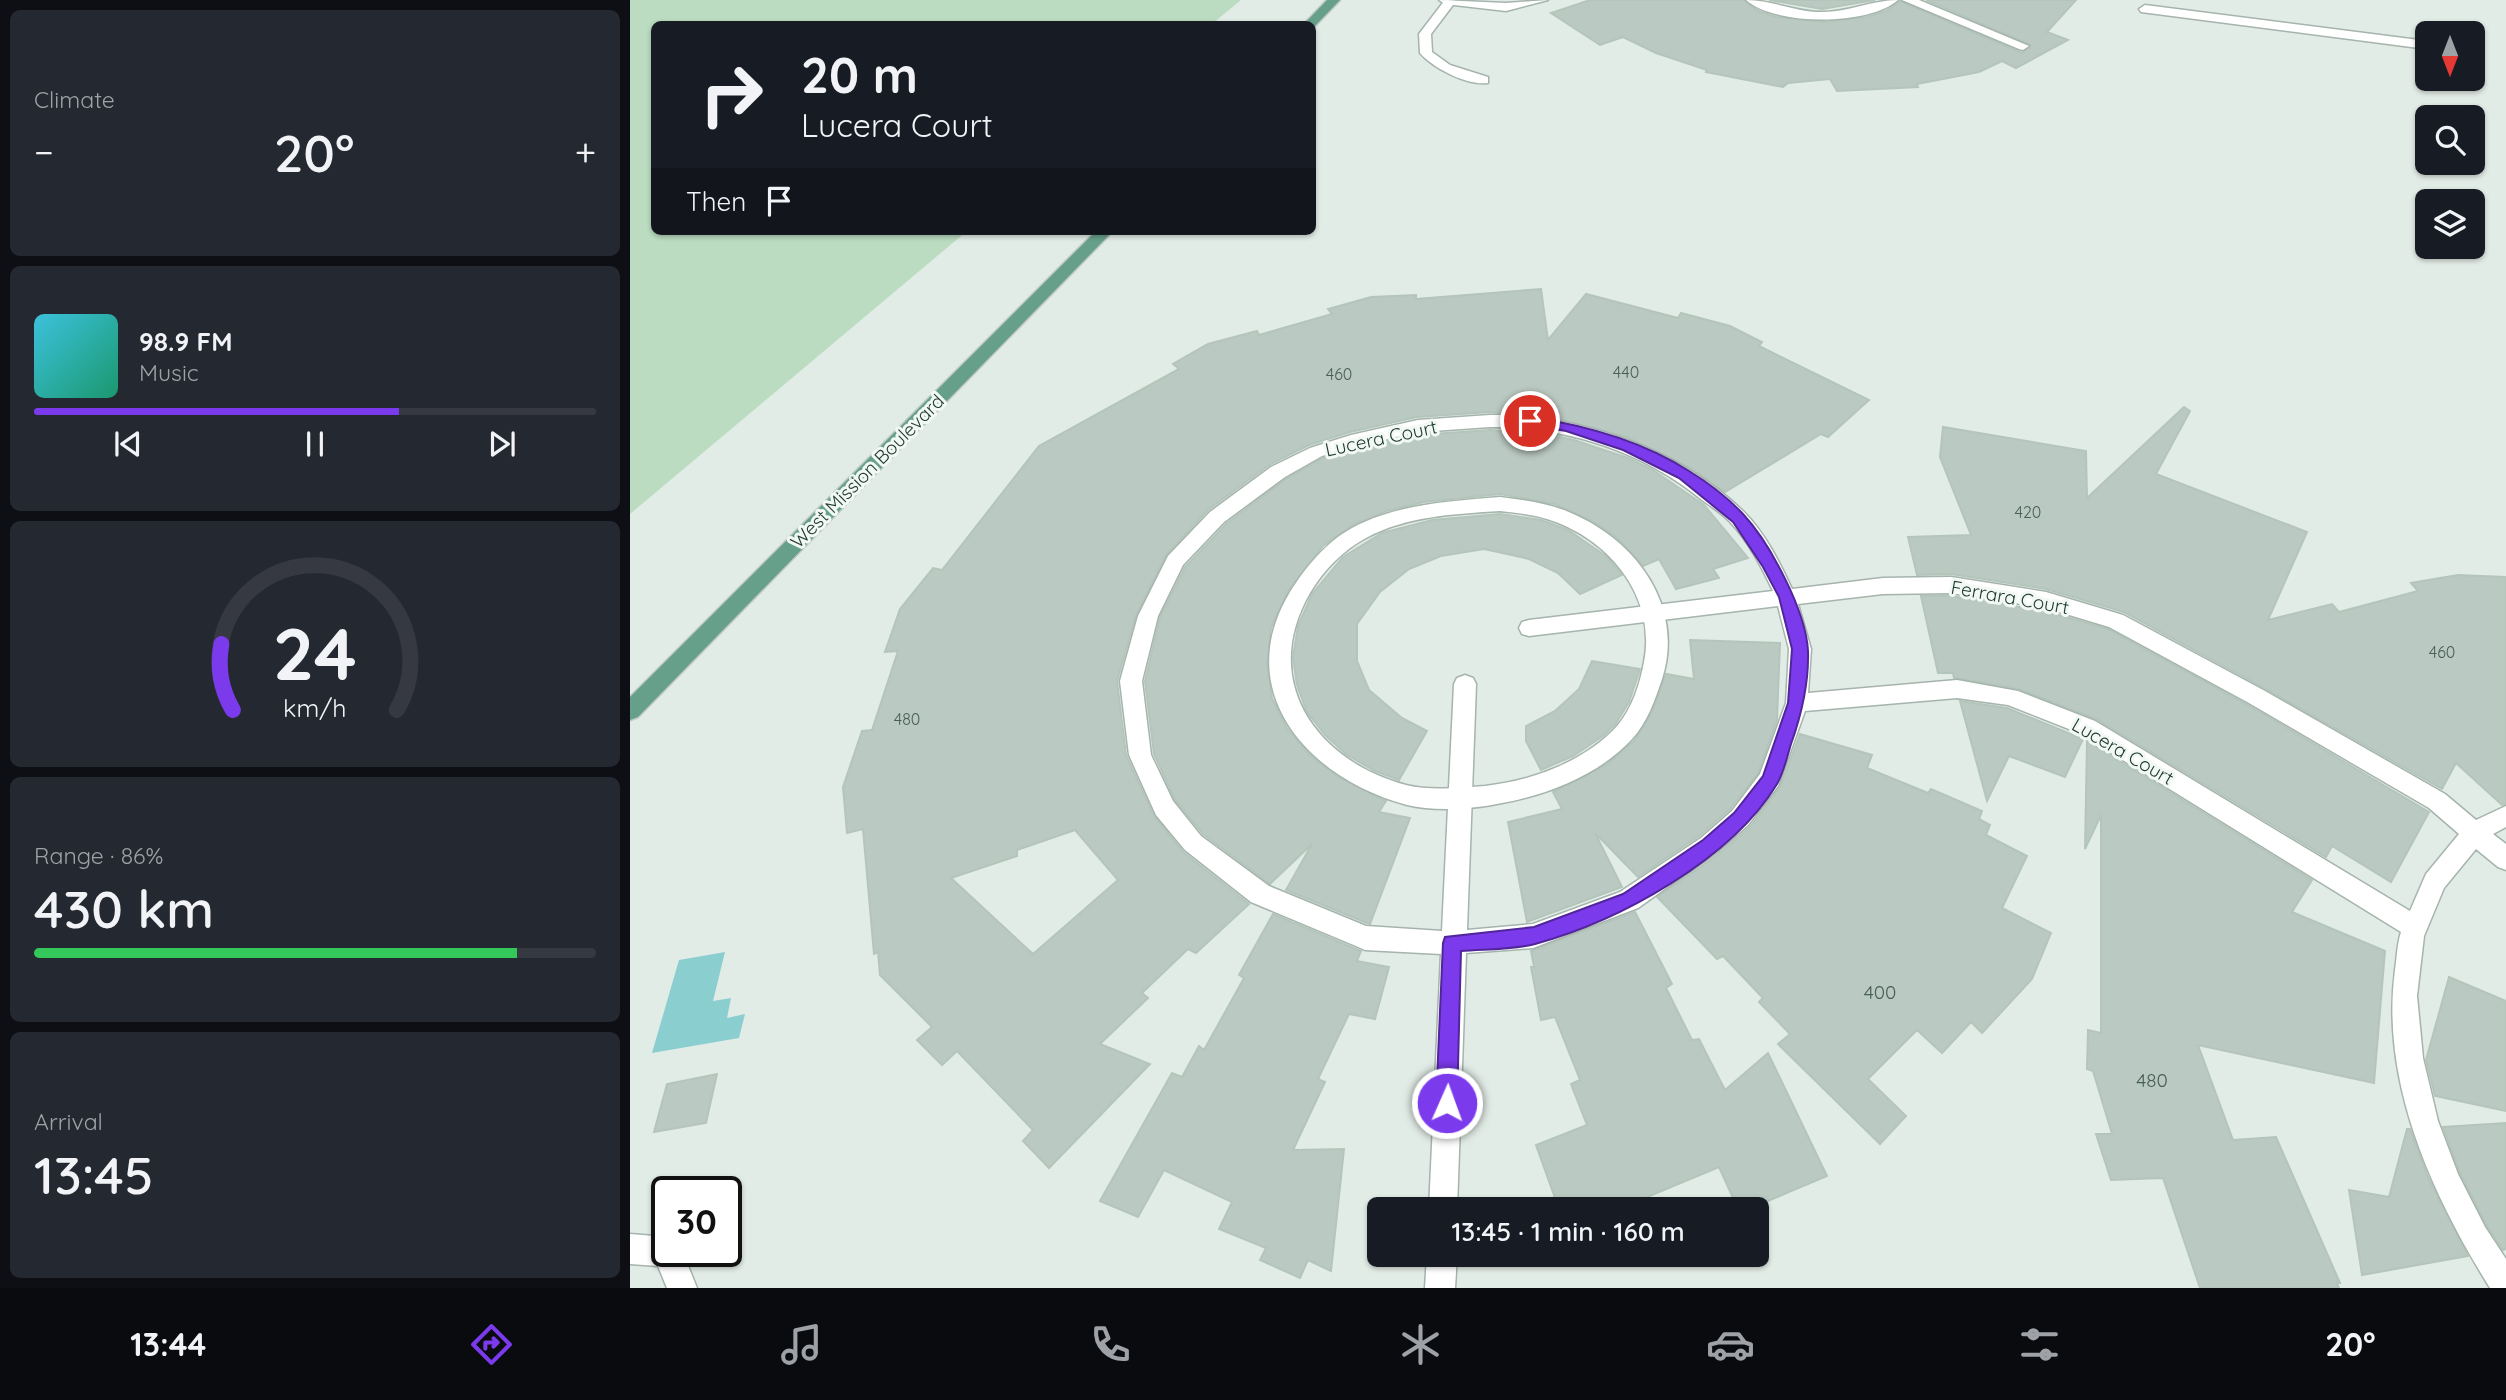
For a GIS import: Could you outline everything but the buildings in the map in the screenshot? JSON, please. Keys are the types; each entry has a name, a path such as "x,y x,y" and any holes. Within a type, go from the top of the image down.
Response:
{"main road":[{"path":"1313,21 1334,0"},
{"name":"West Mission Boulevard","path":"630,711 1101,235"}],"street":[{"path":"1483,80 1445,68 1426,53 1424,33 1448,0 1506,7 1542,0"},
{"path":"1752,0 1791,12 1832,16 1873,10 1892,0"},
{"path":"1908,0 2023,46"},
{"path":"2145,9 2415,43"},
{"name":"Lucera Court","path":"1530,421 1567,427 1628,447 1684,475 1738,518 1770,565 1786,597 1800,649 1797,703 1770,779 1740,818 1709,845 1629,900 1534,936 1452,943 1364,938 1260,894 1193,843 1164,808 1140,755 1131,681 1148,616 1175,561 1217,517 1278,472 1316,452 1351,441 1418,425 1530,421"},
{"path":"1500,504 1531,508 1572,521 1608,544 1632,566 1657,613 1658,655 1647,692 1625,731 1597,755 1557,779 1507,795 1462,799 1408,796 1350,774 1307,738 1289,707 1277,667 1281,624 1294,597 1323,560 1359,534 1388,521 1443,507 1500,504"},
{"name":"Ferrara Court","path":"1529,628 1883,586 1951,585 2046,600 2116,621 2257,697 2437,801 2506,859"},
{"path":"1443,1197 1465,684"},
{"name":"Lucera Court","path":"1797,703 1957,689 2010,697 2087,727 2414,927"},
{"path":"2506,816 2475,833 2436,877 2414,927 2405,965 2404,1026 2420,1107 2450,1191 2506,1286"},
{"path":"630,1249 667,1252 682,1288"},
{"path":"1440,1288 1441,1267"}],"green space":[{"path":"630,0 1241,0 1216,21 651,21 651,235 962,235 630,514"}],"water":[{"path":"725,952 713,1001 731,998 727,1018 745,1014 739,1038 652,1053 679,960"}],"route":[{"path":"1447,1103 1452,943 1534,936 1629,900 1709,845 1740,818 1770,779 1797,703 1800,649 1786,597 1770,565 1738,518 1684,475 1628,447 1567,427 1530,421"}]}
